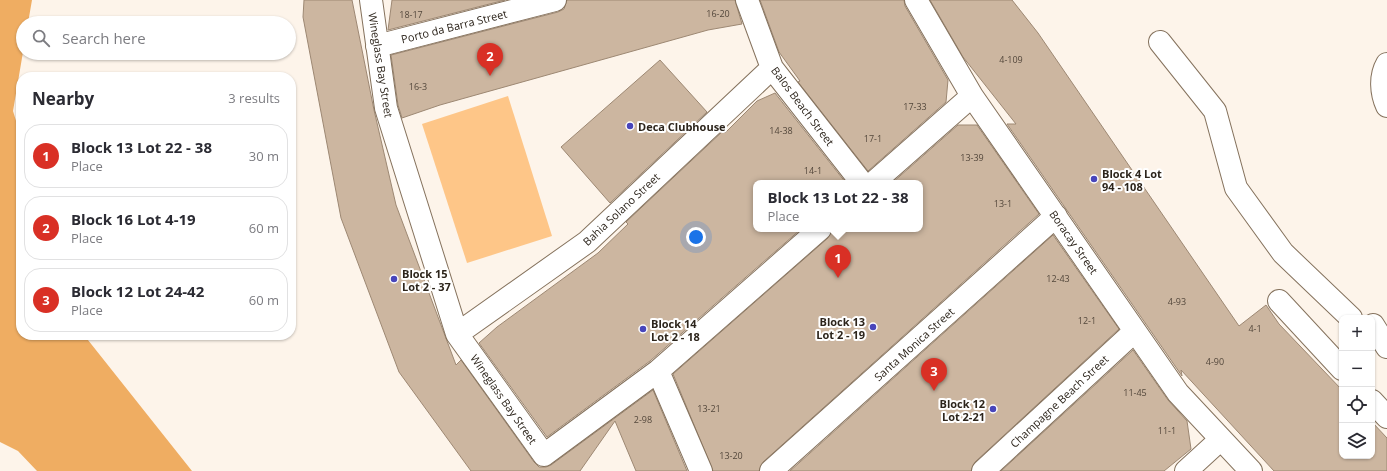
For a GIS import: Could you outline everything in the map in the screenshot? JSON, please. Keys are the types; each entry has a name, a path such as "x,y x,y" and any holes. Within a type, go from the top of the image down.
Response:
{"street":[{"name":"Wineglass Bay Street","path":"371,0 386,108 457,334 544,455 658,371 817,232"},
{"name":"Porto da Barra Street","path":"377,46 555,0"},
{"name":"Balos Beach Street","path":"747,0 772,68 860,180"},
{"name":"Boracay Street","path":"916,0 972,96 1178,393 1251,471"},
{"path":"1160,42 1215,111 1236,188 1283,253 1349,315"},
{"path":"1387,64 1382,81 1383,98 1387,106"},
{"name":"Bahia Solano Street","path":"457,334 587,242 772,68"},
{"path":"876,180 972,96"},
{"name":"Santa Monica Street","path":"771,471 1056,216"},
{"path":"1279,300 1339,366"},
{"path":"1377,322 1387,347"},
{"name":"Champagne Beach Street","path":"983,471 1135,331"},
{"path":"658,371 701,471"},
{"path":"1375,404 1387,417"},
{"path":"1186,471 1221,439"}],"shaded area":[{"path":"0,0 32,0 29,16 16,16 16,60 22,60 20,72 16,72 16,93 13,111 16,121 16,340 88,340 192,471 37,471 18,451 0,442"},
{"path":"508,96 552,236 467,263 422,124"}],"building":[{"name":"Block 15 Lot 2 - 37","path":"304,0 352,0 374,110 396,205 456,365 461,360 534,462 539,467 551,465 653,390 687,471 636,471 615,421 580,471 471,471 399,372 341,218 303,17"},
{"path":"392,0 505,0 388,30"},
{"path":"567,0 735,0 742,24 708,30 440,105 402,118 398,105 391,55 558,12 564,9"},
{"path":"760,0 904,0 905,6 948,80 946,102 868,171 798,82 800,81 779,52"},
{"path":"930,0 1012,0 1038,33 1239,326 1266,305 1279,324 1339,387 1339,459 1375,459 1375,425 1387,438 1387,471 1274,471 1181,370 1182,376 1007,124 1016,124 963,57"},
{"name":"Deca Clubhouse","path":"660,60 707,112 610,203 561,147"},
{"path":"775,93 844,180 753,180 753,232 798,232 650,361 547,437 479,343 497,327 598,253 628,224 626,222 723,131 725,133 757,101"},
{"path":"958,125 977,125 1039,214 763,462 759,471 713,471 673,374 828,238 831,232 923,232 923,180 895,180"},
{"path":"1053,235 1119,329 975,462 971,471 790,471"},
{"path":"1133,350 1168,400 1187,421 1191,449 1164,471 1001,471"}],"place":[{"name":"Block 16 Lot 4-19","path":"490,76"},
{"name":"Deca Clubhouse","path":"630,126"},
{"name":"Block 4 Lot 94 - 108","path":"1094,179"},
{"name":"Block 13 Lot 22 - 38","path":"838,278"},
{"name":"Block 15 Lot 2 - 37","path":"394,279"},
{"name":"Block 13 Lot 2 - 19","path":"873,327"},
{"name":"Block 14 Lot 2 - 18","path":"643,329"},
{"name":"Block 12 Lot 24-42","path":"934,391"},
{"name":"Block 12 Lot 2-21","path":"993,409"}]}
